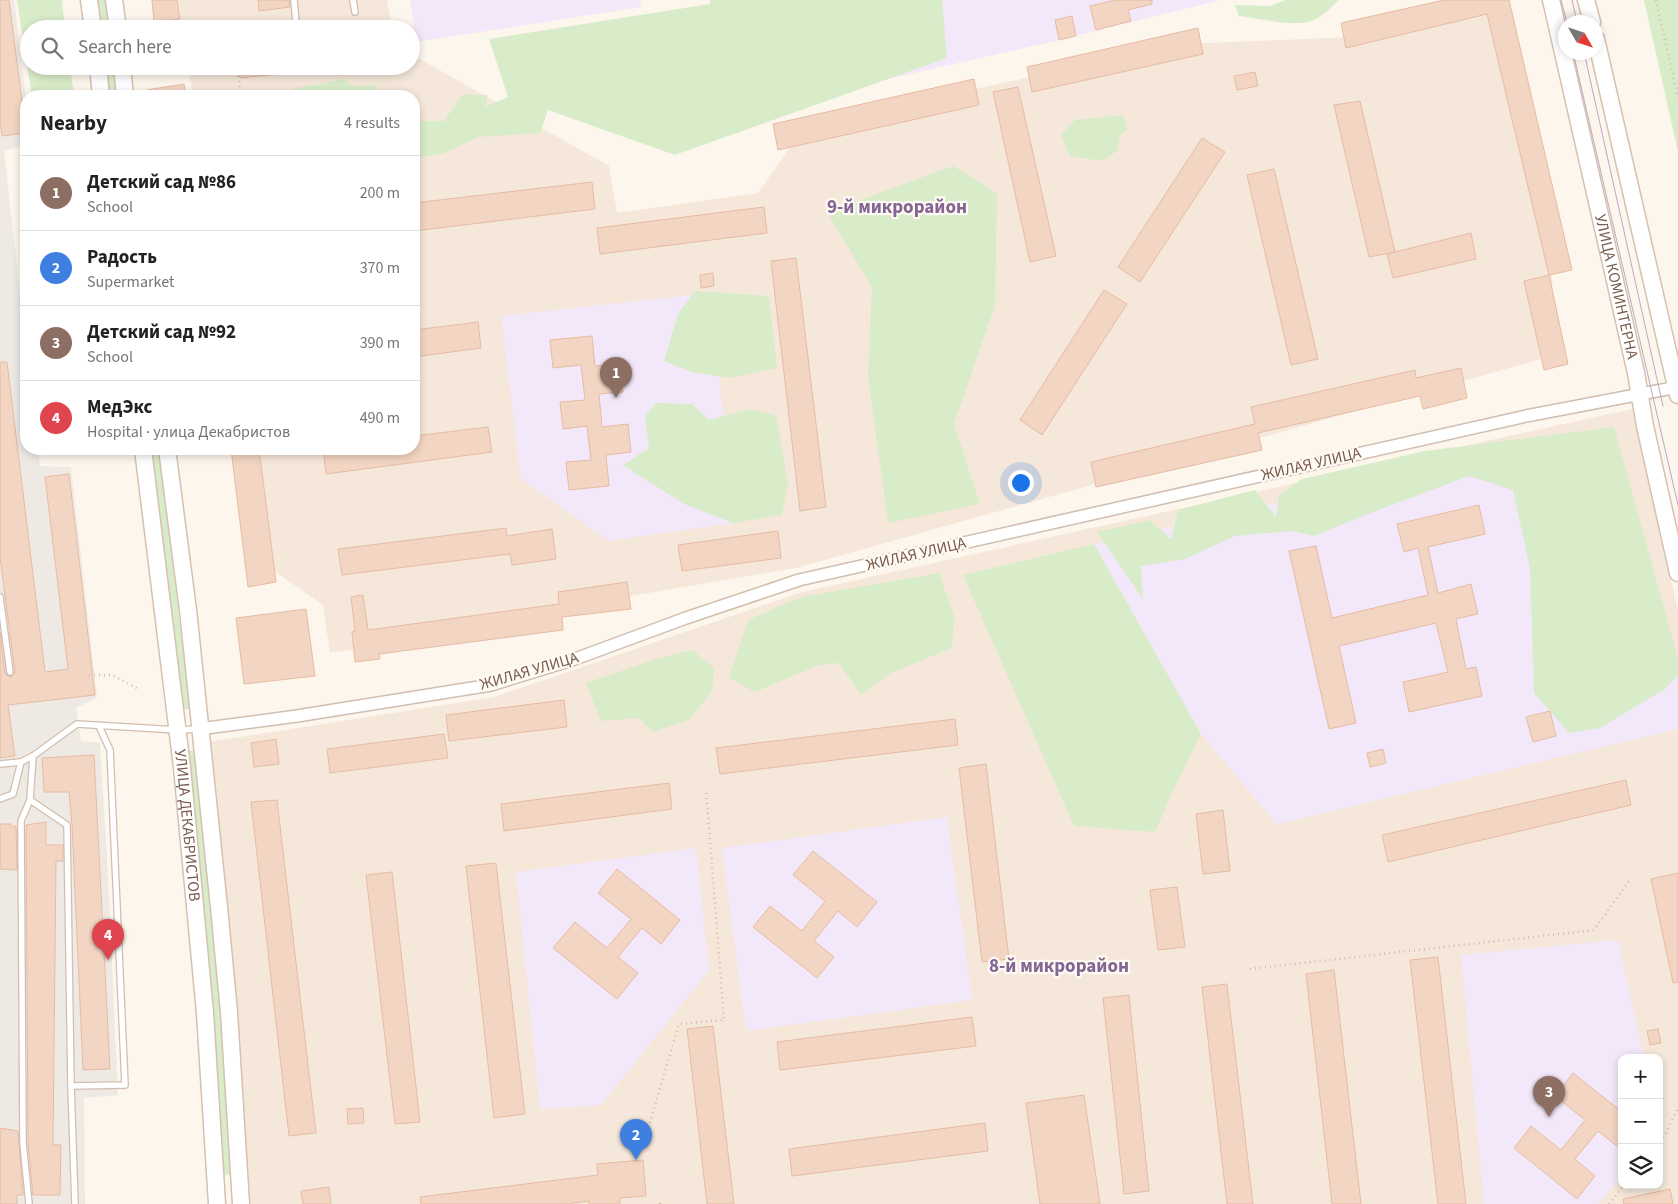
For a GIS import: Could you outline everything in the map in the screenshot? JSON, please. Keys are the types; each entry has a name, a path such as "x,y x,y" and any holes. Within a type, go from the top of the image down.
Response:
{"street":[{"path":"89,0 92,20"},
{"path":"114,0 117,20"},
{"name":"УЛИЦА КОМИНТЕРНА","path":"1551,0 1678,573"},
{"path":"1586,0 1590,15"},
{"path":"1601,60 1677,390"},
{"path":"99,75 100,90"},
{"path":"123,75 125,90"},
{"name":"ЖИЛАЯ УЛИЦА","path":"199,729 297,716 490,685 575,659 686,618 799,580 1516,418 1677,390"},
{"name":"УЛИЦА ДЕКАБРИСТОВ","path":"144,455 183,776 205,1013 217,1204"},
{"name":"УЛИЦА ДЕКАБРИСТОВ","path":"168,455 188,610 199,729 210,814 229,1012 241,1204"}],"lane":[{"path":"294,0 296,20"},
{"path":"354,0 355,12"},
{"path":"0,597 10,672"},
{"path":"0,764 20,762 33,756 78,724 177,730 199,729"},
{"path":"71,1086 125,1085 110,750 99,726"},
{"path":"29,1204 22,1143 21,822 30,800 33,756"},
{"path":"0,799 13,794 20,762"},
{"path":"30,800 67,825 71,1086 75,1204"}],"path":[{"path":"1656,0 1678,98"},
{"path":"238,75 240,90"},
{"path":"89,675 112,675 140,690"},
{"path":"644,1142 679,1024 724,1020 706,789"},
{"path":"1250,968 1594,930 1629,881"},
{"path":"1663,1136 1678,1108"},
{"path":"1609,1204 1621,1189"}],"shaded area":[{"path":"0,0 14,0 20,50 20,75 23,75 25,90 20,90 20,147 4,151 20,293 20,455 39,455 40,466 71,467 97,698 76,708 81,741 100,743 118,1095 84,1098 85,1204 0,1204"},
{"path":"178,0 387,0 390,20 181,20"},
{"path":"410,0 640,0 641,7 420,41 420,20 413,20"},
{"path":"865,0 1221,0 1055,41 870,83"},
{"path":"1494,6 1551,248 1555,355 796,568 619,598 414,641 330,653 323,605 266,565 249,455 420,455 420,90 192,90 190,75 420,75 420,59 609,166 617,213 758,193 806,125 1185,44 1350,37"},
{"path":"711,293 733,523 609,541 521,479 501,316"},
{"path":"1632,409 1678,610 1678,1204 249,1204 249,1182 209,742 494,697 802,592"},
{"path":"1614,427 1678,683 1678,729 1277,824 1201,734 1094,544"},
{"path":"947,817 972,1000 746,1031 722,848"},
{"path":"696,848 709,970 601,1105 540,1109 516,872"},
{"path":"1618,940 1643,1054 1618,1054 1618,1181 1598,1204 1484,1204 1461,955"}],"green space":[{"path":"17,0 62,0 64,20 20,20"},
{"path":"98,0 105,0 107,20 101,20"},
{"path":"710,0 942,0 947,58 675,155 548,110 540,133 478,137 444,153 420,157 420,121 444,121 463,94 488,95 485,107 508,97 489,39 710,4"},
{"path":"1286,0 1339,0 1314,20 1298,23 1239,16 1235,5 1269,6"},
{"path":"1644,0 1678,0 1678,152"},
{"path":"29,75 71,75 73,90 31,90"},
{"path":"107,75 114,75 116,90 109,90"},
{"path":"344,79 352,86 377,85 376,90 292,89"},
{"path":"1123,115 1127,130 1120,135 1117,151 1102,161 1070,156 1061,135 1075,120"},
{"path":"953,166 997,193 995,305 954,424 980,504 888,523 868,376 872,287 827,212"},
{"path":"695,291 769,296 777,368 731,378 691,372 664,361 678,314"},
{"path":"656,403 692,404 709,420 751,409 776,416 788,483 782,515 733,523 684,504 623,465 649,448 645,416"},
{"path":"1614,427 1678,658 1678,675 1665,689 1600,728 1569,733 1534,693 1530,569 1513,490 1469,476 1315,536 1293,531 1235,536 1185,559 1141,566 1143,599 1097,532 1150,520 1171,539 1178,510 1255,490 1276,517 1279,495 1302,479 1425,451"},
{"path":"153,455 160,455 190,709 184,709"},
{"path":"1094,544 1201,734 1155,832 1074,826 963,575"},
{"path":"939,573 954,616 952,648 891,673 861,695 839,663 819,665 755,692 729,678 748,620 802,597"},
{"path":"692,650 714,668 712,691 689,720 653,732 639,718 601,721 586,683 656,659"},
{"path":"188,750 194,751 212,919 233,1174 224,1175 212,989"}],"building":[{"path":"0,0 9,0 21,90 20,134 2,136 0,120"},
{"path":"152,0 177,0 180,19 154,20"},
{"path":"258,0 289,0 290,7 259,11"},
{"path":"1115,0 1152,0 1152,4 1128,10 1131,21 1096,30 1090,6"},
{"path":"1444,0 1509,0 1572,270 1549,275 1487,14 1346,48 1341,23"},
{"path":"1072,16 1076,36 1059,40 1055,20"},
{"path":"1198,28 1203,54 1032,92 1027,67"},
{"path":"1255,72 1258,86 1237,90 1234,76"},
{"path":"240,75 268,75 240,78"},
{"path":"974,79 979,105 778,150 773,124"},
{"path":"184,84 185,90 147,90"},
{"path":"1018,87 1056,256 1030,262 993,92"},
{"path":"1360,101 1395,252 1369,257 1334,105"},
{"path":"1202,138 1225,152 1140,282 1118,267"},
{"path":"1274,169 1318,359 1291,365 1247,175"},
{"path":"592,182 595,209 420,230 420,202"},
{"path":"764,207 767,233 600,254 597,228"},
{"path":"1471,233 1476,259 1393,278 1387,254"},
{"path":"796,258 826,507 800,511 771,261"},
{"path":"713,273 714,286 701,288 700,275"},
{"path":"1549,275 1568,364 1544,370 1524,281"},
{"path":"1104,290 1127,304 1042,435 1020,420"},
{"path":"478,322 481,348 420,356 420,329"},
{"path":"592,336 595,366 619,363 623,392 599,394 602,427 628,424 631,452 606,455 609,486 569,490 566,462 591,460 587,426 563,429 560,402 585,400 581,365 553,368 550,340"},
{"path":"0,362 7,362 45,672 68,669 45,477 69,474 95,695 8,705 15,756 0,758 0,632 5,673 11,677 15,672 0,557"},
{"path":"1461,368 1467,398 1423,409 1420,396 1258,433 1262,450 1096,487 1091,462 1255,424 1251,407 1415,370 1416,378"},
{"path":"488,427 492,452 326,474 324,455 420,455 420,435"},
{"path":"232,455 260,455 276,582 248,587"},
{"path":"1479,505 1485,534 1428,547 1438,593 1471,584 1478,614 1456,619 1466,669 1476,667 1482,696 1409,712 1403,682 1448,672 1436,623 1339,646 1356,723 1329,729 1289,551 1316,546 1332,618 1428,595 1418,548 1404,552 1397,524"},
{"path":"506,528 507,536 552,529 556,559 512,565 510,554 342,575 338,549"},
{"path":"778,531 781,558 682,571 678,545"},
{"path":"627,582 631,609 562,617 563,630 379,654 380,659 355,662 352,632 355,631 351,597 363,595 368,630 559,604 558,592"},
{"path":"306,609 315,676 244,684 236,618"},
{"path":"564,700 567,727 449,741 446,715"},
{"path":"1550,711 1556,736 1533,742 1526,717"},
{"path":"955,719 958,745 720,774 716,748"},
{"path":"444,734 448,758 330,773 327,749"},
{"path":"276,739 279,764 254,767 251,743"},
{"path":"1383,749 1386,763 1370,767 1367,753"},
{"path":"94,755 110,1069 83,1070 69,792 44,792 42,758"},
{"path":"986,764 1009,959 982,962 959,768"},
{"path":"1626,780 1631,805 1388,862 1382,835"},
{"path":"669,783 672,809 504,831 501,804"},
{"path":"277,800 316,1133 289,1136 251,802"},
{"path":"1223,810 1230,871 1203,874 1196,814"},
{"path":"46,822 46,845 63,845 63,861 56,861 53,1145 61,1145 60,1195 33,1195 28,1143 26,825"},
{"path":"0,824 11,824 11,827 16,826 17,870 0,869"},
{"path":"813,851 877,902 857,927 838,911 814,941 834,957 817,978 753,927 770,906 802,931 825,901 793,875"},
{"path":"496,863 525,1114 494,1118 466,866"},
{"path":"617,869 680,920 661,944 642,928 618,957 638,973 617,999 553,948 575,922 607,948 631,919 598,893"},
{"path":"392,872 420,1122 395,1124 366,875"},
{"path":"1678,873 1678,982 1673,983 1651,879"},
{"path":"1177,887 1185,947 1158,950 1150,890"},
{"path":"1438,957 1466,1204 1438,1204 1410,960"},
{"path":"1334,970 1361,1204 1332,1204 1306,974"},
{"path":"1227,984 1253,1204 1227,1204 1202,987"},
{"path":"1129,995 1149,1191 1124,1194 1103,998"},
{"path":"972,1017 976,1046 780,1070 777,1042"},
{"path":"713,1026 734,1204 707,1204 687,1029"},
{"path":"1658,1029 1661,1043 1650,1045 1647,1031"},
{"path":"1573,1073 1618,1109 1618,1147 1598,1131 1575,1159 1595,1176 1577,1199 1514,1148 1531,1126 1561,1150 1585,1120 1555,1096"},
{"path":"1084,1095 1100,1204 1040,1204 1026,1103"},
{"path":"363,1108 364,1123 348,1124 347,1109"},
{"path":"985,1123 988,1151 792,1176 789,1149"},
{"path":"0,1128 18,1131 23,1195 17,1195 17,1204 0,1204"},
{"path":"643,1160 646,1196 620,1198 620,1204 589,1204 589,1201 567,1204 421,1204 420,1197 598,1175 597,1164"},
{"path":"329,1187 331,1204 303,1204 301,1191"},
{"path":"1670,1189 1673,1204 1624,1204 1623,1199"}],"tram line":[{"path":"1561,0 1565,15"},
{"path":"1572,0 1575,15"},
{"path":"1575,60 1678,505"},
{"path":"1586,60 1663,406"}],"place":[{"name":"Детский сад №86","path":"616,398"},
{"name":"МедЭкс","path":"108,960"},
{"name":"Детский сад №92","path":"1549,1117"},
{"name":"Радость","path":"636,1160"}],"district":[{"name":"9-й микрорайон","path":"897,207"},
{"name":"8-й микрорайон","path":"1059,966"}]}
